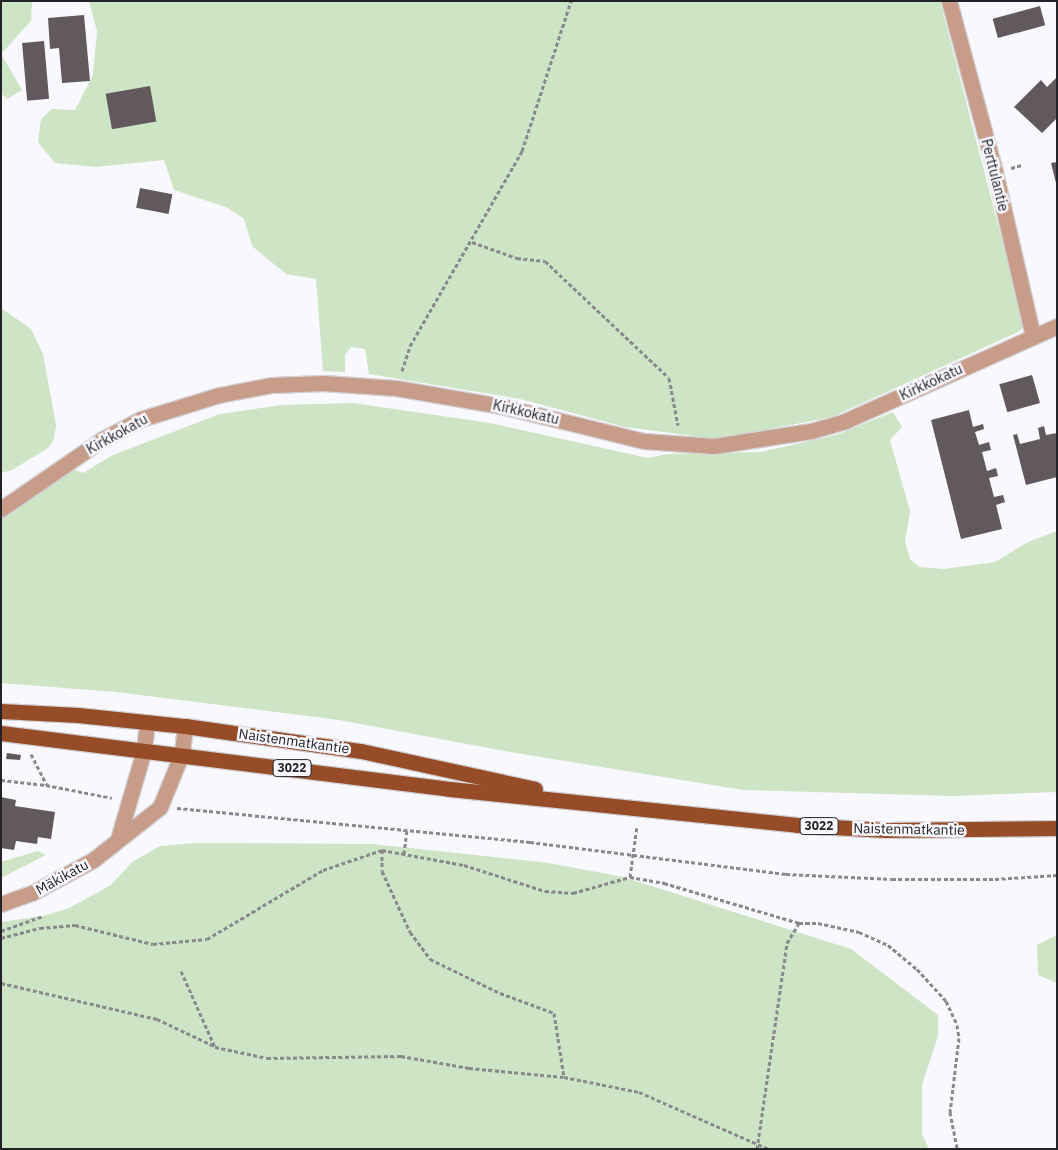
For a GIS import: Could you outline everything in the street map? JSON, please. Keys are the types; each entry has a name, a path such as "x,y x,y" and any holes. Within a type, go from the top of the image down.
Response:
{"main road":[{"name":"Naistenmatkantie","path":"1,711 185,726 361,751 459,770 583,800"},
{"name":"Naistenmatkantie","path":"1,733 182,753 450,789 583,800 716,818 886,830 1057,828"}],"street":[{"name":"Perttulantie","path":"951,8 1033,336"},
{"name":"Kirkkokatu","path":"1,509 103,439 174,407 272,385 323,383 396,388 501,406 644,441 681,445 751,442 845,422 1057,326"},
{"path":"118,839 144,750 147,722"},
{"path":"160,807 182,753 185,726"},
{"name":"Mäkikatu","path":"1,904 32,893 93,860 160,807"}],"path":[{"path":"396,388 410,346 446,280 472,242 522,151 571,1"},
{"path":"472,242 517,258 545,261 669,378 681,445"},
{"path":"30,753 46,785"},
{"path":"1,780 46,785 129,802"},
{"path":"160,807 407,830 786,874 882,879 995,879 1057,875"},
{"path":"630,877 641,808"},
{"path":"404,854 407,830"},
{"path":"382,850 382,871 410,932 430,959 500,992 554,1013 564,1077"},
{"path":"1,938 40,928 75,925 153,944 207,939 323,870 382,850 464,865 545,891 573,893 630,877 664,884 799,923 818,923 859,932 888,945 946,1001 959,1038 950,1112 957,1149"},
{"path":"1,931 43,916"},
{"path":"758,1147 787,943 799,923"},
{"path":"181,971 215,1047"},
{"path":"1,983 157,1019 215,1047 267,1058 401,1056 469,1068 564,1077 639,1092 758,1147 769,1149"}],"green space":[{"path":"1,1 32,1 31,21 1,54"},
{"path":"89,1 940,1 1024,325 1020,331 832,417 717,439 625,427 520,399 369,374 365,349 351,347 345,355 345,372 323,371 316,279 286,274 252,246 244,219 226,207 174,190 164,160 95,167 55,163 38,142 41,119 52,109 75,110 93,75 97,31"},
{"path":"1,54 22,90 7,99 1,93"},
{"path":"1,308 31,329 43,354 56,425 54,439 48,448 12,470 1,473"},
{"path":"353,403 490,423 648,458 668,454 761,452 836,435 893,412 902,427 890,440 910,511 905,541 910,559 919,567 944,569 995,562 1028,542 1057,531 1057,792 953,796 743,790 516,753 339,720 116,692 1,683 1,516 70,468 83,473 113,455 220,414 281,405"},
{"path":"195,843 372,844 549,863 623,877 851,949 938,1015 938,1036 922,1085 922,1134 929,1149 1,1149 1,922 43,916 67,909 111,885 132,862 160,846"},
{"path":"38,851 46,855 1,878 1,862"},
{"path":"1057,935 1057,983 1038,975 1037,945"}],"building":[{"path":"1040,6 1045,25 998,38 993,19"},
{"path":"84,15 90,81 62,83 59,48 50,49 48,18"},
{"path":"44,41 49,99 27,101 22,43"},
{"path":"1057,77 1057,118 1042,133 1014,107 1041,80 1047,87"},
{"path":"150,86 156,121 112,129 106,94"},
{"path":"1057,162 1057,183 1056,183 1051,163"},
{"path":"140,188 172,194 169,214 136,208"},
{"path":"1032,375 1040,403 1007,412 999,384"},
{"path":"969,410 973,427 983,424 984,429 975,432 979,445 989,442 991,450 982,452 987,471 996,468 998,476 989,478 994,497 1003,495 1005,502 996,505 1002,529 961,539 931,420"},
{"path":"1044,426 1046,435 1057,433 1057,477 1026,485 1013,435 1017,434 1020,444 1040,439 1038,428"},
{"path":"7,753 21,755 20,760 6,759"},
{"path":"1,797 16,800 15,806 55,812 51,839 38,837 37,844 16,841 14,850 1,848"}]}
